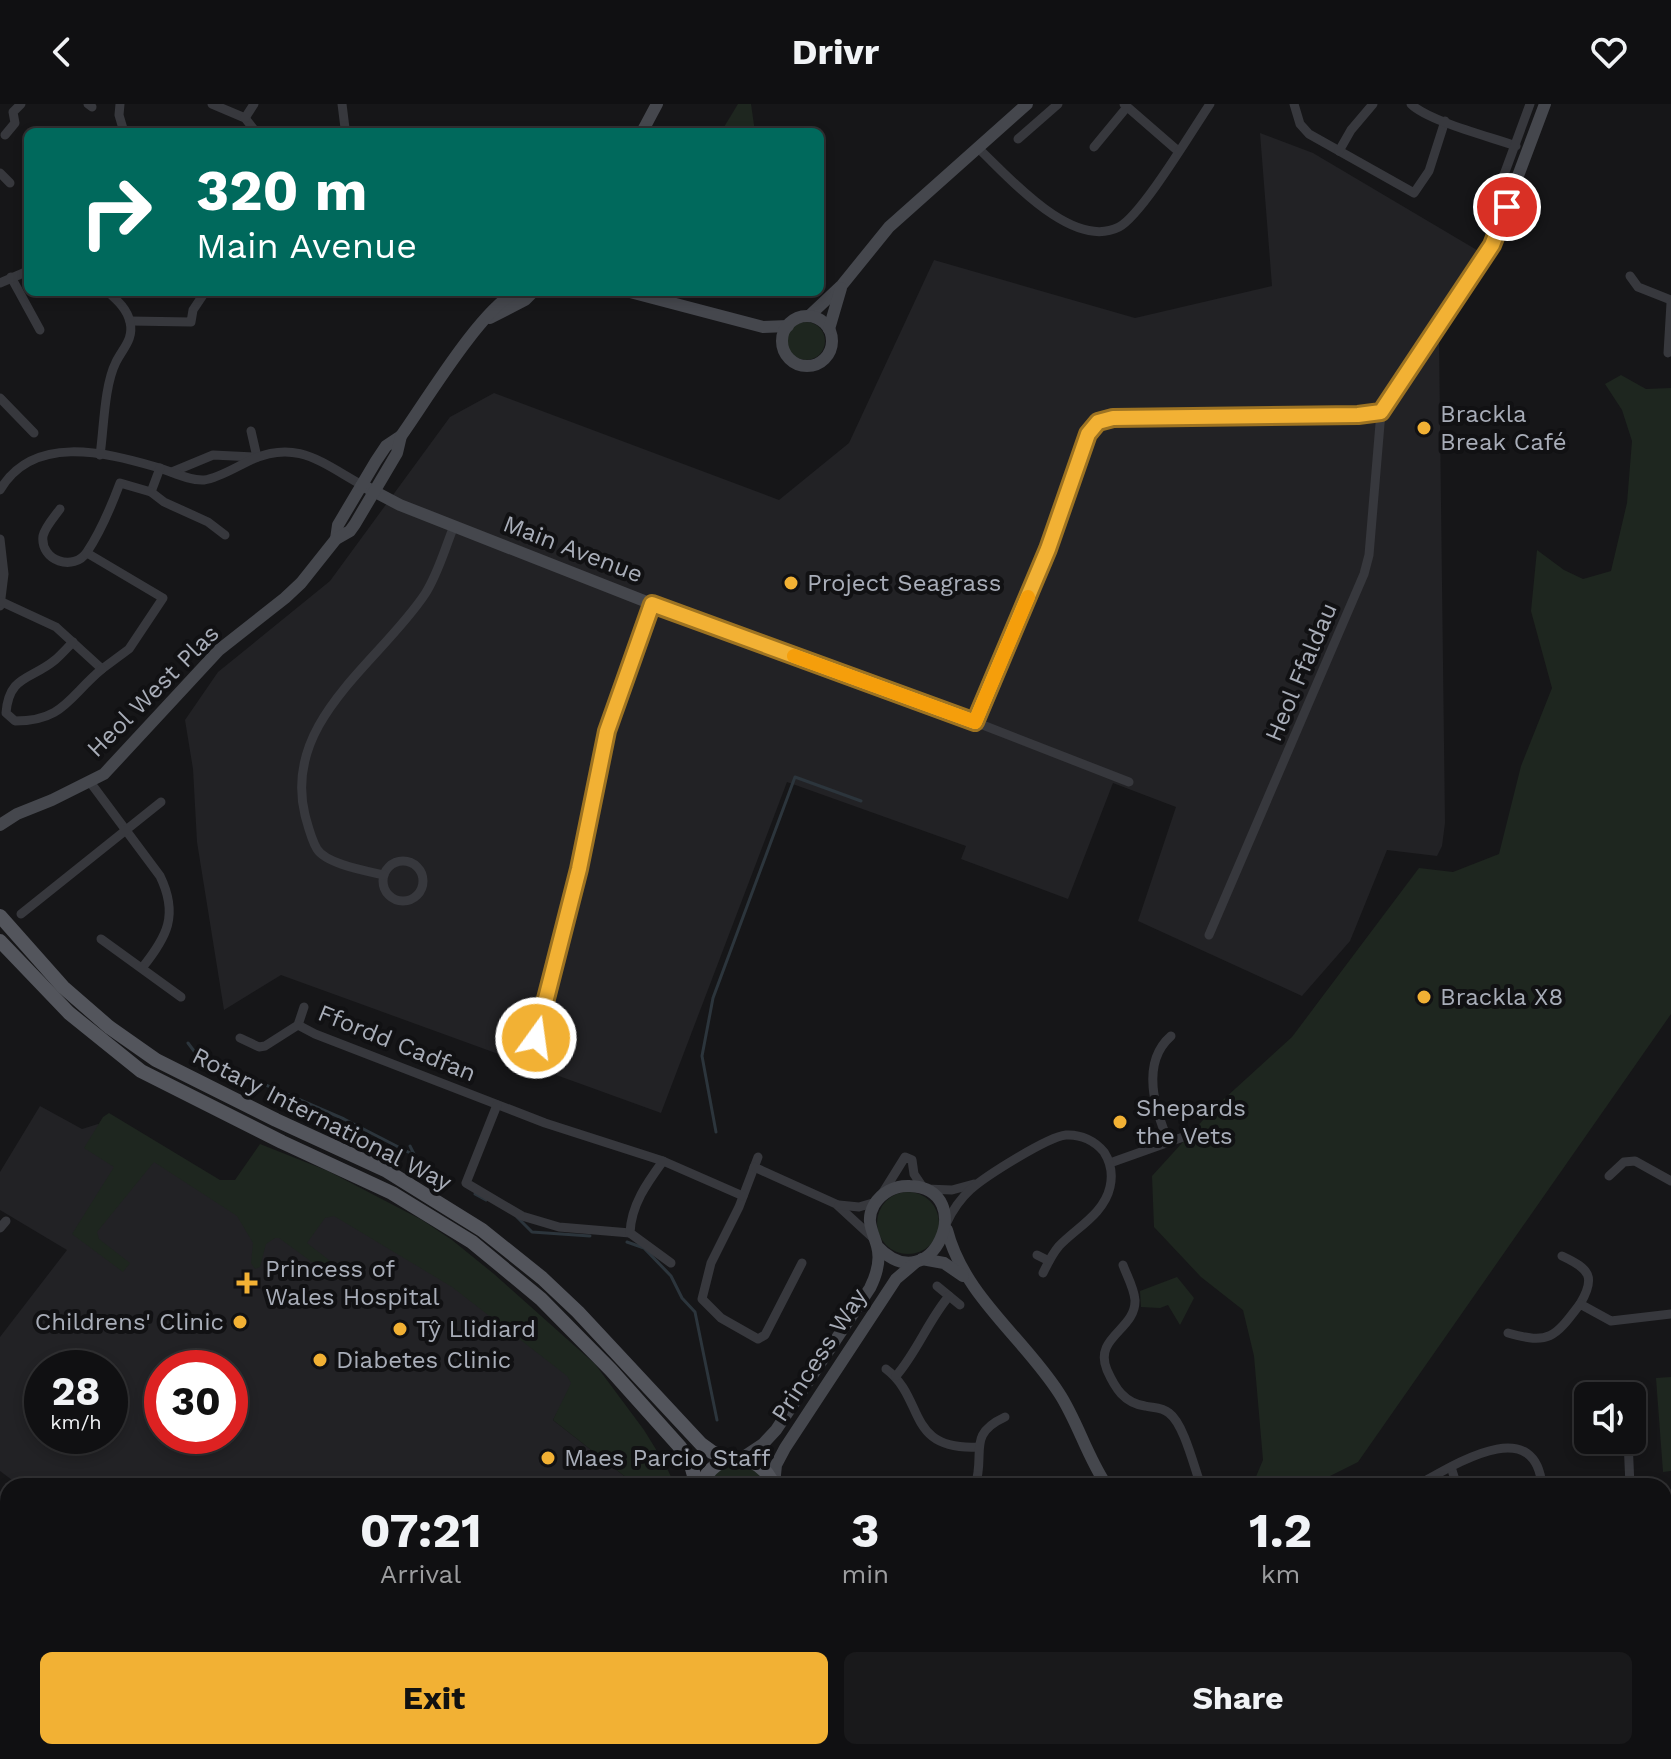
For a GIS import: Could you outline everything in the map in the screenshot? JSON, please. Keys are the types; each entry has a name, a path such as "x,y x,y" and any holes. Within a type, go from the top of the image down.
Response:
{"main road":[{"name":"Rotary International Way","path":"0,916 63,987 109,1027 156,1060 387,1171 475,1225 542,1278 578,1312 701,1444 712,1452 762,1467 769,1478"},
{"name":"Rotary International Way","path":"0,941 69,1013 141,1071 392,1193 472,1242 541,1299 611,1370 680,1447 696,1478"},
{"path":"704,1478 711,1468 735,1458"}],"street":[{"path":"5,135 15,123 13,112 21,104"},
{"path":"120,104 123,128"},
{"path":"212,104 245,118 253,128"},
{"path":"245,118 254,104"},
{"path":"342,104 345,128"},
{"path":"644,128 657,104"},
{"path":"809,316 842,285 889,227 1027,104"},
{"path":"1018,139 1058,104"},
{"path":"978,148 1042,208 1067,223 1097,233 1120,227 1138,209 1210,104"},
{"path":"1294,104 1300,124 1309,134 1414,193 1429,171 1445,121"},
{"path":"1339,151 1351,130 1373,104"},
{"path":"1411,104 1445,121 1516,146"},
{"path":"1491,210 1530,104"},
{"path":"975,722 1048,549 1088,434 1098,422 1113,418 1358,415 1381,412 1492,245 1545,104"},
{"path":"1094,147 1125,105 1178,151"},
{"path":"0,173 10,183"},
{"path":"0,283 24,272"},
{"path":"1630,276 1638,287 1671,301 1665,352"},
{"path":"11,277 40,330"},
{"path":"763,327 783,345 794,362 801,365 818,364 830,353 829,329 842,285"},
{"path":"100,455 111,380 116,362 131,335 130,321 123,305 113,296"},
{"path":"130,321 191,322 193,310 202,296"},
{"name":"Heol West Plas","path":"0,825 104,774 219,650 301,583 336,539 338,525 368,488 386,446 401,436 466,343 502,299 508,296"},
{"name":"Heol West Plas","path":"484,322 529,296"},
{"path":"645,296 763,327 788,326"},
{"path":"783,345 788,326 801,317 817,318 829,329"},
{"path":"0,398 34,433"},
{"name":"Heol Ffaldau","path":"1209,935 1364,574 1369,555 1381,412"},
{"path":"251,431 257,457"},
{"path":"0,490 8,476 28,460 50,452 100,455 205,480 280,450 300,451 368,488"},
{"path":"172,472 213,455 257,457"},
{"path":"151,492 160,468"},
{"path":"60,509 43,534 44,546 54,559 63,563 76,561 87,553 104,524 120,483 151,492 164,502 208,522 225,535"},
{"name":"Main Avenue","path":"368,488 454,526 652,604 1129,782"},
{"path":"384,875 328,859 318,852 300,793 309,742 325,714 426,592 454,526"},
{"path":"0,539 4,574 1,604 56,627 102,669"},
{"path":"73,642 54,662 21,678 7,696 6,713 15,721 38,721 69,704 86,682 129,649 163,598 87,553"},
{"path":"536,1038 579,869 607,731 652,604"},
{"path":"90,782 160,876 168,892 170,908 165,934 142,968"},
{"path":"20,913 161,802"},
{"path":"0,811 17,814"},
{"path":"411,862 422,871 423,889 413,899 399,902 387,894 384,875 391,864 411,862"},
{"path":"101,939 181,997"},
{"name":"Ffordd Cadfan","path":"240,1038 259,1047 265,1046 298,1025 304,1007"},
{"name":"Ffordd Cadfan","path":"298,1025 545,1123 663,1161 743,1196"},
{"path":"1169,1143 1153,1099 1154,1070 1159,1050 1171,1036"},
{"path":"497,1105 466,1183 522,1216 559,1227 630,1233 671,1263"},
{"path":"946,1225 958,1203 981,1182 1061,1136 1076,1135 1090,1140 1102,1150 1110,1163 1111,1184 1103,1204 1059,1246 1043,1273"},
{"path":"1110,1163 1186,1136"},
{"path":"879,1199 905,1157 912,1160 914,1174 924,1189 941,1204 953,1254 968,1281 1056,1388 1102,1478"},
{"path":"630,1233 631,1220 643,1189 663,1161"},
{"path":"1609,1176 1624,1162 1635,1161 1671,1181"},
{"path":"802,1263 765,1335 758,1339 721,1318 702,1299 711,1263 756,1162 836,1204 887,1256 897,1261 944,1263 968,1281"},
{"path":"836,1204 853,1207 879,1199 901,1186 952,1190 981,1182"},
{"name":"Princess Way","path":"735,1458 758,1449 776,1430 870,1288 877,1269 870,1218 879,1199"},
{"name":"Princess Way","path":"775,1478 776,1465 795,1432 896,1279 937,1248 946,1225"},
{"path":"1037,1255 1049,1261"},
{"path":"1508,1333 1532,1340 1547,1338 1563,1326 1580,1304 1590,1286 1589,1276 1581,1265 1562,1256"},
{"path":"1116,1277 1124,1269 1134,1295 1134,1311 1130,1320 1108,1342 1104,1354 1106,1368 1126,1400 1160,1408 1174,1418 1198,1478"},
{"path":"937,1286 960,1305"},
{"path":"896,1376 949,1296"},
{"path":"1580,1304 1611,1321 1671,1314"},
{"path":"886,1369 896,1376 915,1414 931,1434 955,1447 979,1447"},
{"path":"978,1478 982,1433 1000,1419 990,1409"},
{"path":"921,1444 931,1434"},
{"path":"1431,1478 1497,1447 1517,1447 1535,1460 1540,1478"},
{"path":"1629,1454 1630,1478"},
{"path":"1092,1462 1095,1478"},
{"path":"1451,1467 1454,1478"}],"shaded area":[{"path":"738,104 751,104 754,128 723,128"},
{"path":"1260,133 1313,153 1492,259 1439,342 1445,823 1442,846 1437,856 1387,850 1350,941 1302,996 1138,921 1176,807 1113,783 1068,899 961,859 966,846 787,782 661,1113 281,975 224,1010 197,842 193,769 185,720 218,672 330,581 450,417 494,393 779,500 849,443 934,260 1135,318 1272,286"},
{"path":"806,322 820,327 825,341 820,355 806,360 792,355 787,341 792,327"},
{"path":"1621,375 1646,389 1671,388 1671,1014 1358,1462 1326,1478 1255,1478 1263,1460 1254,1356 1243,1310 1201,1277 1154,1227 1152,1176 1213,1109 1292,1037 1419,868 1453,872 1499,854 1521,766 1552,688 1531,611 1537,550 1564,570 1583,579 1611,571 1627,503 1632,441 1622,410 1605,384"},
{"name":"Princess of Wales Hospital","path":"40,1106 82,1129 98,1124 220,1184 340,1211 504,1316 571,1371 572,1386 553,1420 627,1478 9,1478 0,1471 0,1337 67,1250 0,1210 0,1172"},
{"path":"109,1113 220,1180 235,1180 260,1144 328,1171 422,1220 494,1274 595,1364 644,1430 672,1478 627,1478 553,1420 571,1383 567,1376 452,1287 334,1216 325,1218 307,1243 338,1267 331,1276 279,1238 266,1244 260,1267 255,1269 251,1263 253,1243 237,1216 154,1162 97,1232 99,1239 130,1263 123,1272 72,1234 114,1167 84,1148 103,1117"},
{"path":"908,1192 930,1201 939,1223 930,1245 908,1254 886,1245 877,1223 886,1201"},
{"path":"1177,1277 1194,1298 1180,1325 1168,1305 1160,1308 1141,1307 1140,1291"},
{"path":"1671,1377 1671,1471 1663,1472 1656,1378"},
{"path":"742,1464 759,1472 762,1478 711,1478 731,1466"}],"waterway":[{"path":"716,1132 702,1056 713,998 795,777 861,801"},
{"path":"188,1043 197,1055 344,1119 412,1154"},
{"path":"410,1146 418,1162"},
{"path":"475,1194 486,1200"},
{"path":"517,1217 532,1232 590,1236"},
{"path":"627,1242 644,1248 671,1276 682,1298 695,1312 717,1420"}],"slow traffic":[{"path":"794,656 975,722 1028,597"}],"place":[{"name":"Brackla Break Café","path":"1424,428"},
{"name":"Project Seagrass","path":"791,583"},
{"name":"Brackla X8","path":"1424,997"},
{"name":"Shepards the Vets","path":"1120,1122"},
{"name":"Princess of Wales Hospital","path":"247,1283"},
{"name":"Childrens' Clinic","path":"240,1322"},
{"name":"Tŷ Llidiard","path":"400,1329"},
{"name":"Diabetes Clinic","path":"320,1360"},
{"name":"Maes Parcio Staff","path":"548,1458"}],"route":[{"path":"536,1038 579,869 607,731 652,604 975,722 1048,549 1088,434 1098,422 1113,418 1358,415 1381,412 1492,245 1507,207"}]}
